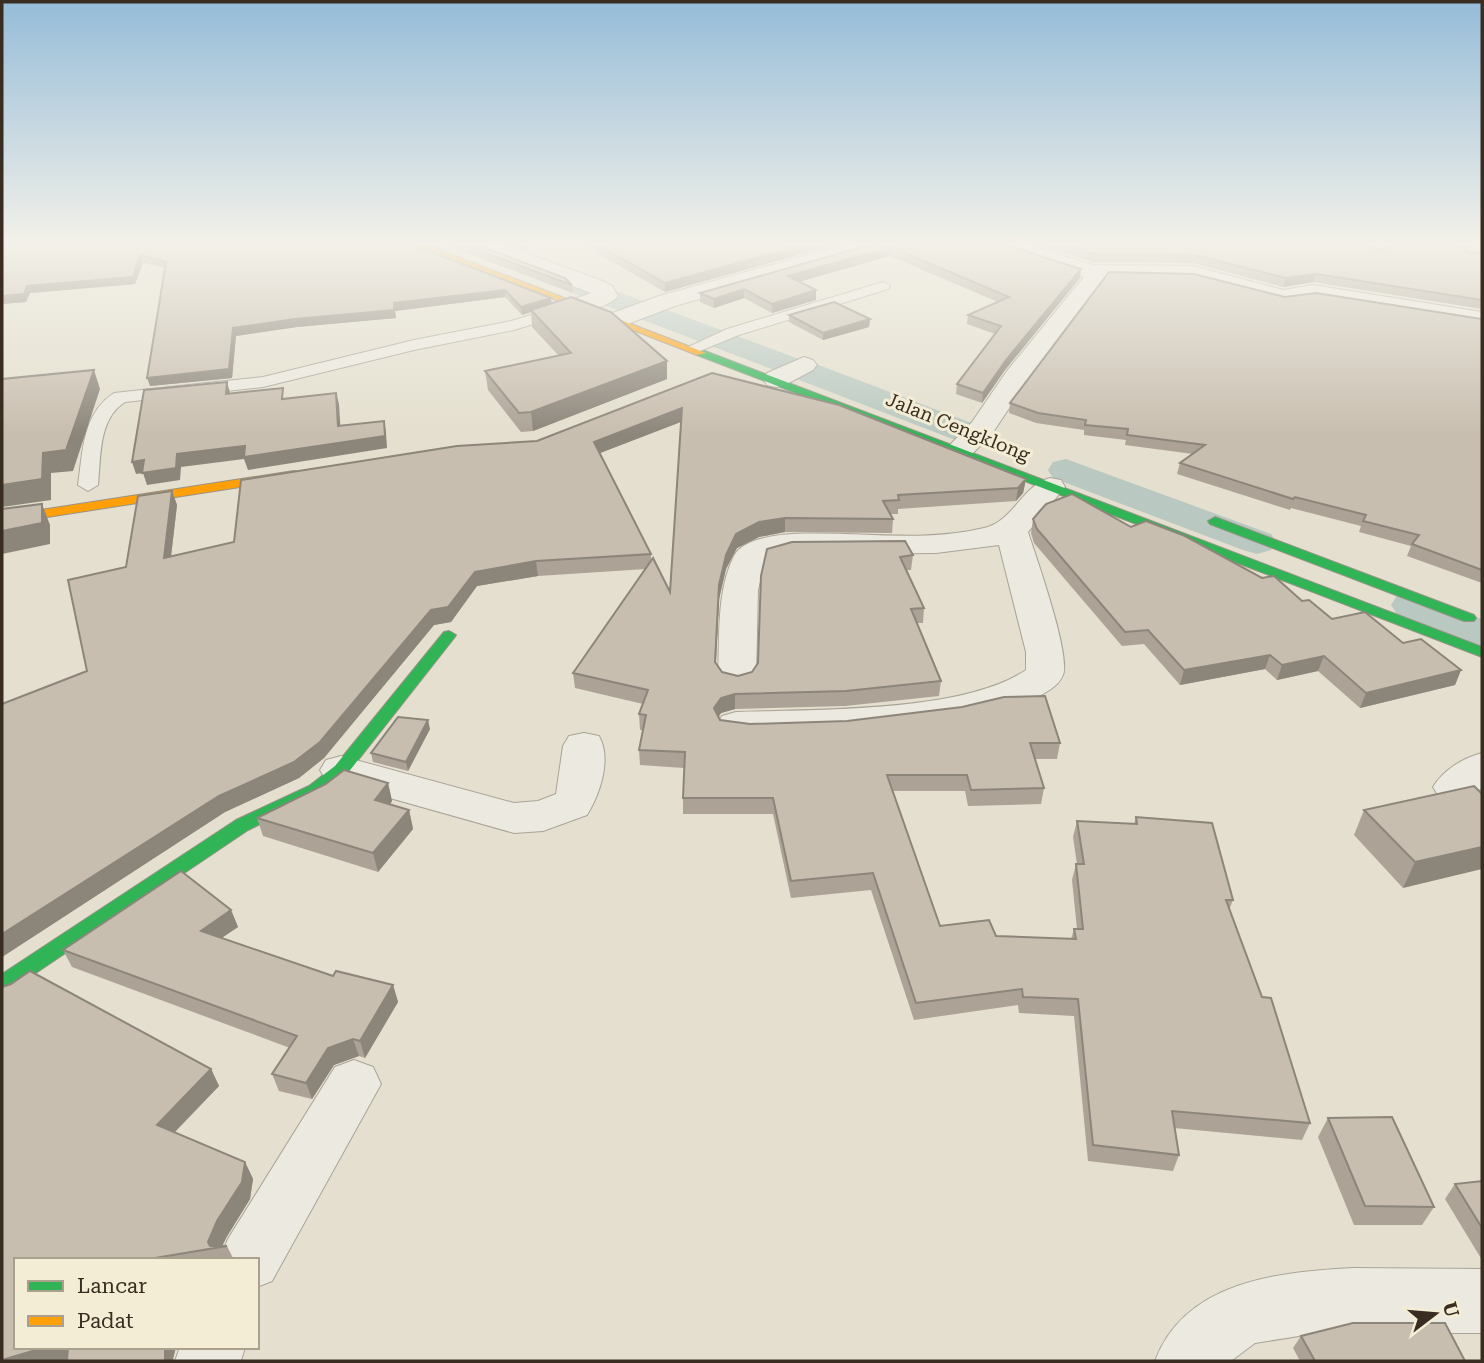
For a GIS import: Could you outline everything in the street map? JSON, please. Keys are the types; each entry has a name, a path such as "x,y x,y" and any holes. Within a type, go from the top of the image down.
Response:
{"main road":[{"name":"Jalan Cengklong","path":"599,308 632,314 736,364 960,450 1279,559 1482,652"},
{"path":"713,373 736,364"},
{"path":"2,520 305,473"},
{"path":"1197,515 1279,559 1482,623"},
{"path":"2,985 242,825 315,790 341,770 449,635"}],"street":[{"path":"632,314 654,308"},
{"path":"960,450 982,428 1016,377 1071,308"},
{"path":"1407,308 1482,320"},
{"path":"776,379 804,365"},
{"path":"736,725 869,719 960,709 1023,691 1036,684 1045,674 1045,652 1011,529 1032,474"},
{"path":"737,677 741,590 750,556 758,551 769,546 791,544 946,542 985,538 1011,529"},
{"path":"341,770 458,804 514,818 528,818 551,813 572,804 579,790 584,746"},
{"path":"251,1258 354,1084"},
{"path":"1188,1361 1230,1321 1274,1307 1353,1300 1482,1301"}],"lane":[{"path":"88,485 98,421 105,406 120,397 263,382 414,345 514,325 569,308"},
{"path":"697,347 814,308"}],"building":[{"path":"159,308 394,308 394,310 233,328 229,369 147,378"},
{"path":"538,308 599,308 611,312 667,361 531,412 519,413 485,371 571,353 531,310"},
{"path":"815,308 846,308 870,319 823,333 789,315"},
{"path":"985,308 1049,308 983,393 957,384 1001,326 968,315"},
{"path":"1082,308 1409,308 1482,319 1482,570 1412,544 1419,535 1363,521 1366,515 1295,497 1293,499 1180,463 1205,445 1127,435 1128,429 1085,425 1086,420 1038,413 1010,403"},
{"path":"94,370 66,450 43,453 42,479 2,485 2,379"},
{"path":"712,373 839,405 1026,479 1018,488 898,495 899,500 883,501 893,519 785,518 759,522 736,534 726,555 719,585 715,662 722,672 738,676 752,672 758,663 761,576 767,549 792,542 905,541 913,555 900,557 924,608 911,609 941,681 846,691 735,694 721,698 714,708 720,720 750,724 847,721 962,707 1004,697 1045,696 1060,743 1030,743 1044,788 971,790 967,775 887,775 940,926 989,920 996,936 1076,939 1074,929 1083,929 1076,864 1084,864 1077,821 1137,824 1136,817 1212,823 1233,900 1226,900 1262,997 1271,998 1310,1123 1172,1111 1179,1155 1093,1145 1078,999 1023,997 1022,989 916,1003 873,873 791,881 773,798 683,798 685,752 639,750 646,715 639,714 648,690 573,673 653,558 670,592 682,408 594,442 651,554 536,561 475,572 448,607 431,610 320,742 294,762 219,796 2,934 2,704 87,671 68,580 126,567 138,496 172,491 164,558 234,542 241,480 457,446 537,441"},
{"path":"227,382 226,394 283,388 282,399 336,393 338,426 384,421 385,436 244,457 245,446 177,454 176,468 142,473 144,460 132,462 144,390"},
{"path":"1072,494 1131,527 1146,521 1185,536 1262,578 1274,576 1302,601 1309,600 1332,619 1365,612 1403,643 1421,639 1461,670 1366,693 1324,656 1282,665 1270,655 1184,670 1148,630 1125,632 1037,529 1033,519 1046,504"},
{"path":"42,504 42,523 2,531 2,509"},
{"path":"398,717 428,720 406,762 371,753"},
{"path":"344,770 388,783 375,800 409,810 373,853 257,818 326,784"},
{"path":"1474,786 1482,794 1482,847 1415,862 1364,810"},
{"path":"181,871 231,910 201,931 333,976 336,971 393,985 360,1041 353,1039 328,1048 306,1083 272,1074 297,1036 63,950"},
{"path":"30,971 211,1069 157,1125 245,1162 242,1182 217,1221 208,1242 210,1246 227,1246 155,1258 14,1258 14,1349 39,1349 2,1360 2,987"},
{"path":"1392,1117 1434,1207 1365,1206 1328,1118"},
{"path":"1482,1181 1482,1228 1455,1184"},
{"path":"1353,1323 1445,1323 1465,1361 1315,1361 1301,1336"},
{"path":"68,1349 165,1349 165,1361 67,1361"}],"waterway":[{"path":"635,308 788,365"},
{"path":"805,371 970,434"},
{"path":"1066,470 1257,542"},
{"path":"1412,605 1482,634"}],"traffic: fast":[{"path":"701,353 1482,652"},
{"path":"1215,521 1469,618"},
{"path":"2,985 242,825 315,790 341,770 449,635"}],"traffic: slow":[{"path":"583,308 701,353"},
{"path":"2,520 294,475"}]}
